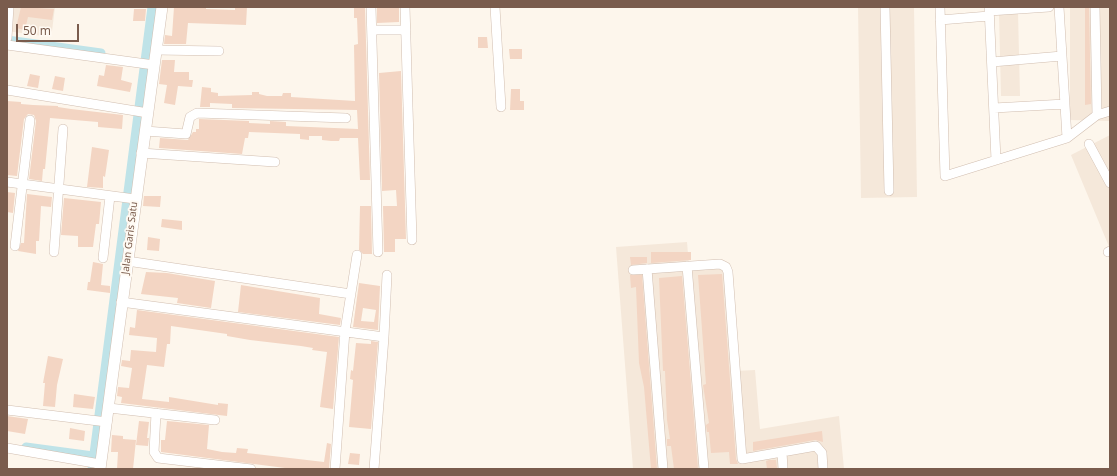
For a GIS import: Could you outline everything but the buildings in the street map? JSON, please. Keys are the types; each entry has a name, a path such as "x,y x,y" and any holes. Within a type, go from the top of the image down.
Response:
{"street":[{"path":"7,38 9,7"},
{"name":"Jalan Garis Satu","path":"98,465 104,422 109,408 133,198 145,131 145,112 162,7"},
{"path":"371,7 378,252"},
{"path":"405,7 412,240"},
{"path":"495,7 501,107"},
{"path":"885,7 889,191"},
{"path":"940,7 945,176 1067,138 1097,115 1110,111"},
{"path":"940,20 989,11 1049,7"},
{"path":"1059,7 1067,138"},
{"path":"1095,7 1097,115"},
{"path":"989,11 996,160"},
{"path":"372,30 406,30"},
{"path":"7,45 152,65"},
{"path":"156,50 220,51"},
{"path":"992,62 1062,56"},
{"path":"7,90 145,112"},
{"path":"994,108 1065,104"},
{"path":"145,131 186,134 190,117 197,114 346,118"},
{"path":"15,246 30,120"},
{"path":"54,252 63,130"},
{"path":"1089,144 1110,183"},
{"path":"141,153 275,162"},
{"path":"7,182 133,198"},
{"path":"103,258 114,196"},
{"path":"335,469 345,332 357,255"},
{"path":"127,261 351,294"},
{"path":"634,270 720,264 724,265 728,269 743,469"},
{"path":"687,266 704,469"},
{"path":"647,268 663,469"},
{"path":"374,469 384,338 387,275"},
{"path":"121,302 384,338"},
{"path":"109,408 215,420"},
{"path":"7,410 104,422"},
{"path":"156,413 154,452 158,458 251,469"},
{"path":"742,459 816,446 822,453 823,469"},
{"path":"7,448 82,459 98,465"},
{"path":"782,452 783,469"}],"shaded area":[{"path":"7,7 55,7 52,31 43,36 7,31"},
{"path":"858,7 914,7 917,197 861,198"},
{"path":"1070,7 1110,7 1110,121 1070,120"},
{"path":"999,12 1018,12 1020,96 1001,96"},
{"path":"1110,135 1110,249 1071,155"},
{"path":"687,242 689,266 727,263 736,371 755,370 760,429 839,416 844,469 633,469 616,247"}],"waterway":[{"path":"92,469 152,7"},
{"path":"7,40 101,53"},
{"path":"26,447 93,456"}]}
